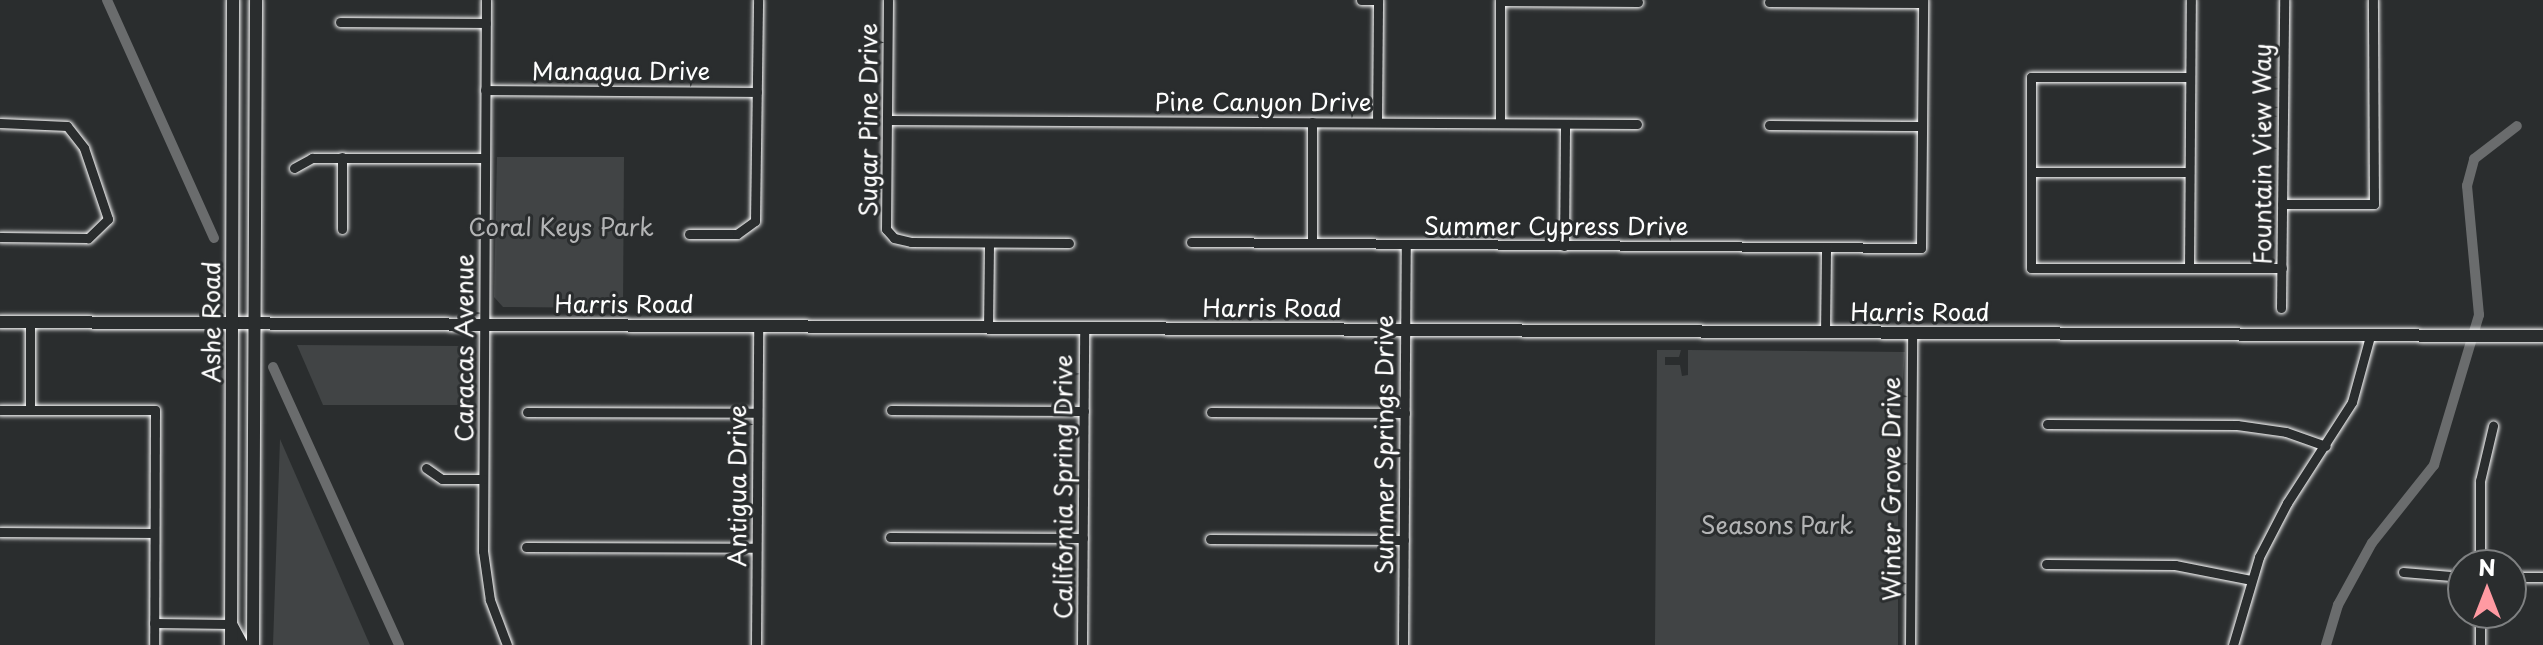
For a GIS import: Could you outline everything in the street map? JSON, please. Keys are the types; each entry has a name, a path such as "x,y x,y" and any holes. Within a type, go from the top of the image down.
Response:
{"street":[{"name":"Ashe Road","path":"231,645 233,0"},
{"name":"Ashe Road","path":"253,645 256,0"},
{"name":"Caracas Avenue","path":"486,0 485,576 507,645"},
{"path":"689,234 737,234 752,227 757,211 758,0"},
{"name":"Sugar Pine Drive","path":"888,0 886,229 894,238 989,243"},
{"path":"1361,0 1378,0 1377,122"},
{"path":"1500,123 1500,0 1638,2"},
{"path":"2189,268 2191,0"},
{"name":"Fountain View Way","path":"2281,308 2284,0"},
{"path":"2282,204 2374,204 2373,0"},
{"path":"1769,2 1923,2 1922,126 1769,125"},
{"path":"340,22 486,23"},
{"path":"2189,77 2031,77 2031,268 2282,268"},
{"name":"Managua Drive","path":"485,90 757,92"},
{"name":"Pine Canyon Drive","path":"888,120 1637,124"},
{"path":"1312,122 1312,242"},
{"path":"0,123 67,126 84,148 108,219 88,238 0,237"},
{"path":"1564,246 1565,124"},
{"name":"Summer Cypress Drive","path":"1191,242 1921,248 1922,126"},
{"path":"342,157 342,229"},
{"path":"294,168 312,158 485,158"},
{"path":"2031,172 2189,172"},
{"path":"988,328 989,243 1069,243"},
{"name":"Summer Springs Drive","path":"1403,645 1406,245"},
{"path":"1825,333 1826,248"},
{"name":"Harris Road","path":"0,322 2543,336"},
{"path":"30,322 30,410"},
{"name":"Antigua Drive","path":"756,645 758,326"},
{"name":"California Spring Drive","path":"1082,645 1084,328"},
{"name":"Winter Grove Drive","path":"1910,645 1912,333"},
{"path":"2233,645 2251,580 2272,529 2352,402 2370,336"},
{"path":"0,410 155,410 154,645"},
{"path":"891,410 1084,411"},
{"path":"527,412 757,413"},
{"path":"1211,412 1405,413"},
{"path":"2047,424 2250,426 2326,446"},
{"path":"2480,549 2480,481 2493,426"},
{"path":"426,468 442,479 483,479"},
{"path":"0,532 154,533"},
{"path":"890,537 1083,538"},
{"path":"1210,539 1404,540"},
{"path":"526,547 756,548"},
{"path":"2046,564 2175,565 2251,580"},
{"path":"2403,572 2447,576"},
{"path":"154,623 231,624 242,645"}],"green space":[{"name":"Coral Keys Park","path":"497,157 624,157 623,308 503,307 494,297"},
{"path":"297,345 462,346 469,351 470,405 323,405"},
{"name":"Seasons Park","path":"1657,350 1681,350 1679,357 1665,357 1665,365 1680,365 1682,376 1688,375 1688,350 1905,352 1898,443 1898,645 1655,645"},
{"path":"280,439 370,645 273,645"}],"waterway":[{"path":"107,0 214,238"},
{"path":"2326,645 2338,605 2372,543 2434,465 2479,315 2467,186 2474,159 2517,126"},
{"path":"273,367 399,645"}]}
